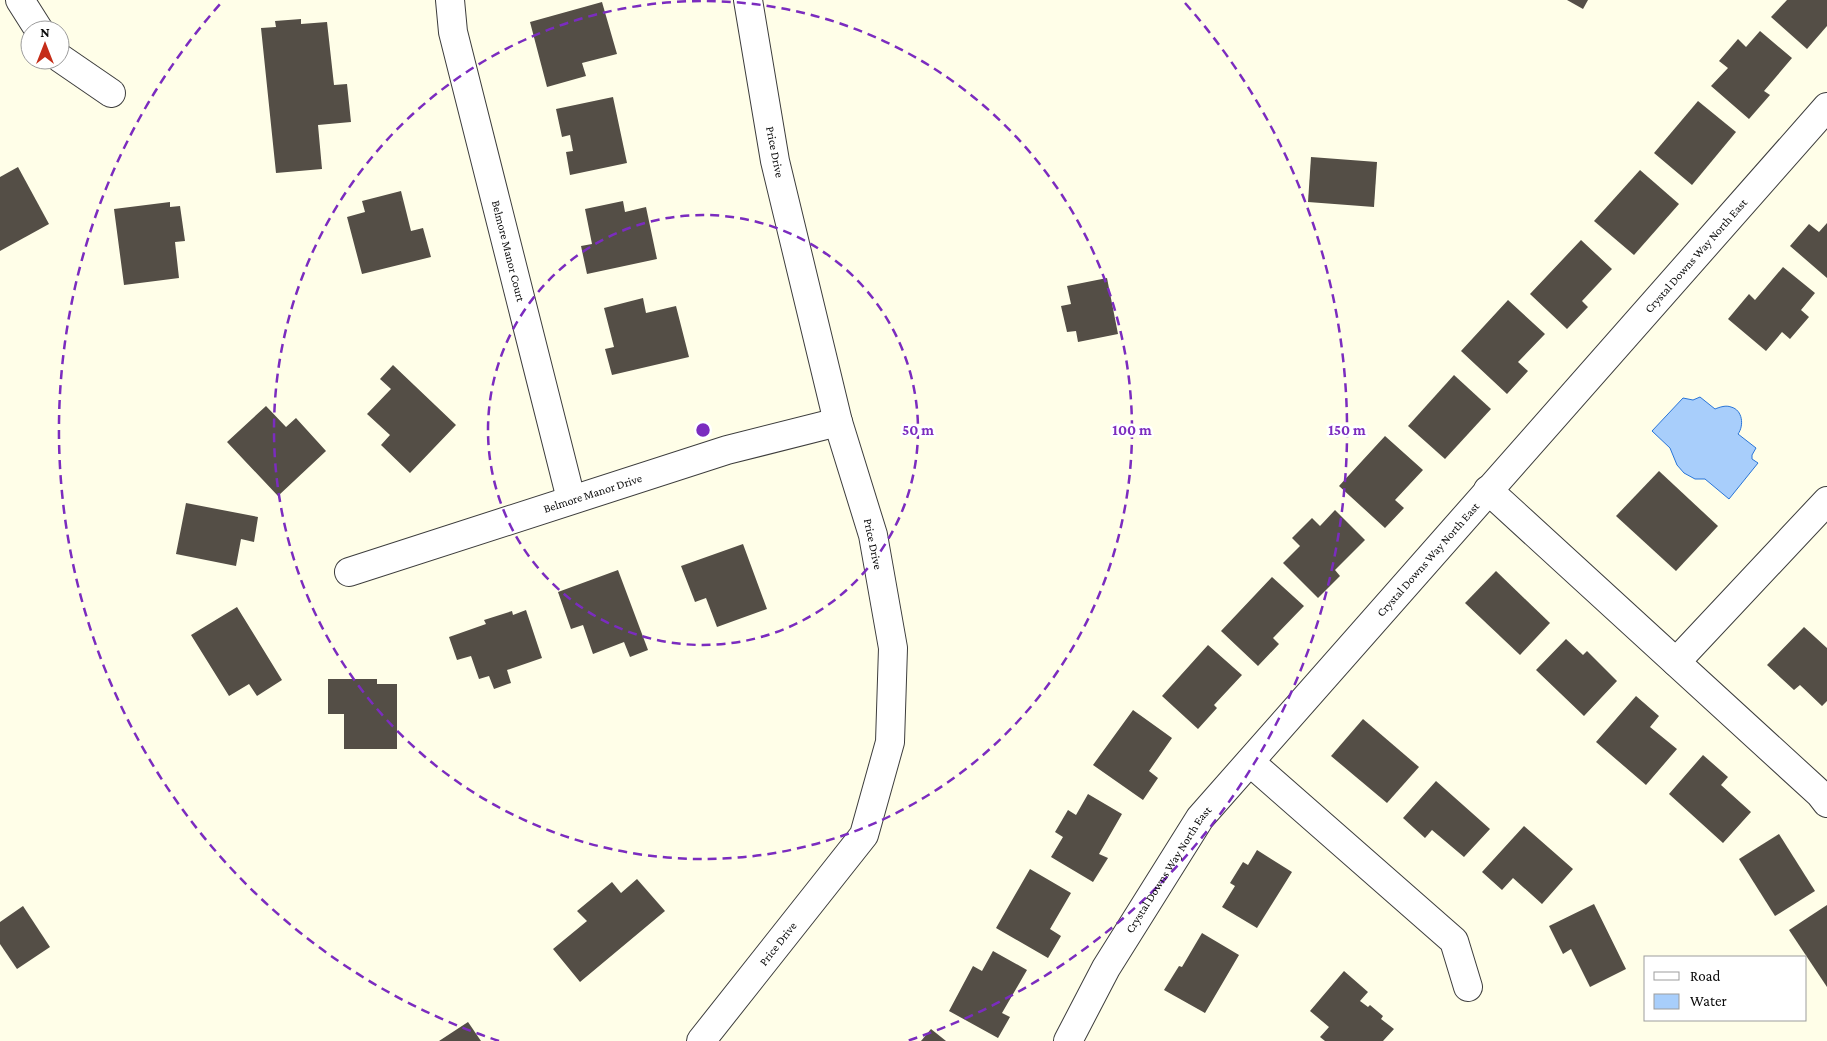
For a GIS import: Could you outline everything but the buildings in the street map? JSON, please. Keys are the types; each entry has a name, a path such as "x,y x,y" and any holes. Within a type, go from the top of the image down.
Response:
{"street":[{"path":"20,0 33,20"},
{"name":"Belmore Manor Court","path":"450,0 453,32 571,499"},
{"name":"Price Drive","path":"701,1041 864,835 890,742 893,648 872,535 838,422 776,161 748,0"},
{"path":"70,65 111,93"},
{"name":"Crystal Downs Way North East","path":"1068,1041 1106,968 1200,818 1827,107"},
{"name":"Belmore Manor Drive","path":"349,572 727,450 838,422"},
{"path":"1488,490 1820,794 1827,803"},
{"path":"1676,662 1827,501"},
{"path":"1250,762 1454,941 1468,987"}],"water":[{"path":"1700,397 1715,409 1727,406 1738,411 1742,423 1738,434 1756,448 1752,459 1758,463 1729,499 1705,479 1695,479 1684,473 1677,465 1670,448 1652,431 1683,398 1693,400"}]}
